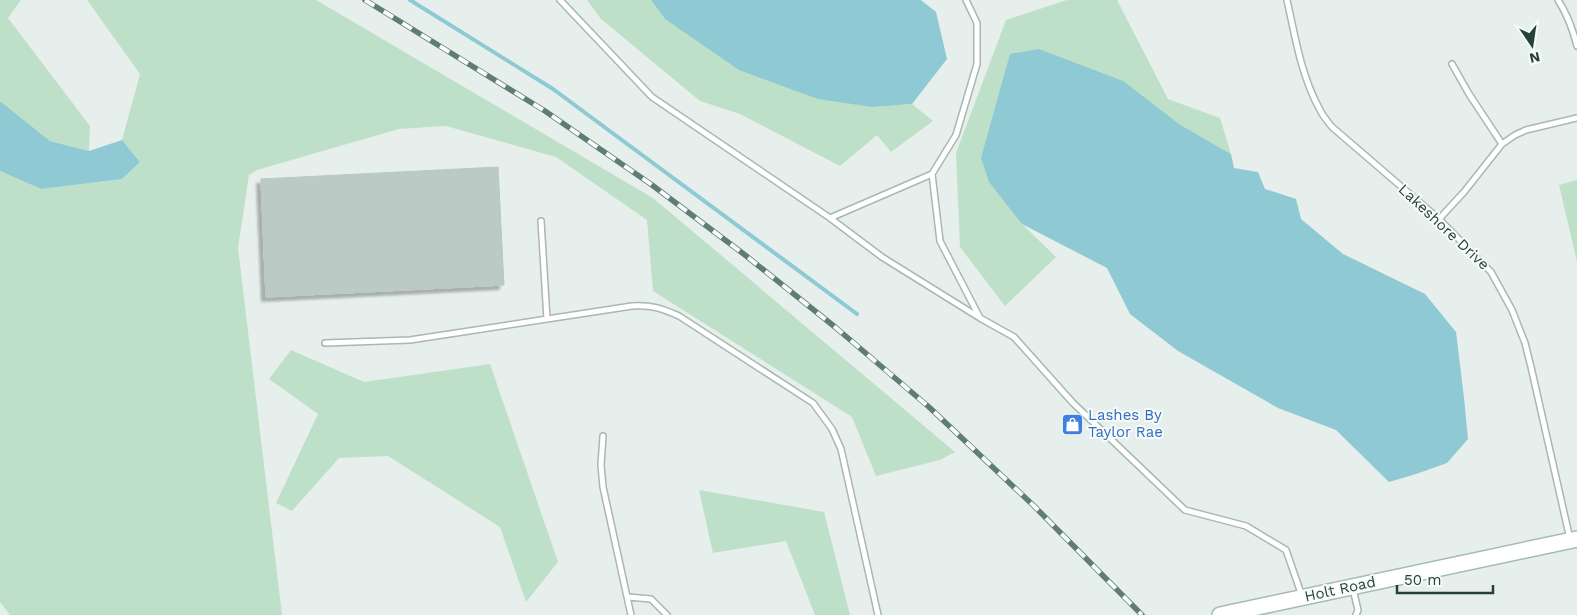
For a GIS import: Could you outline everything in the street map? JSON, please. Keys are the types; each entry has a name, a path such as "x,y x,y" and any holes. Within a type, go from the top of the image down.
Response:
{"main road":[{"name":"Holt Road","path":"1220,615 1263,610 1303,596 1574,539"}],"lane":[{"path":"560,0 652,97 830,218 882,256 980,318 1014,337 1073,403 1185,510 1246,526 1286,550 1303,596"},
{"path":"830,218 932,174 956,135 977,64 977,22 966,0"},
{"name":"Lakeshore Drive","path":"1287,0 1301,62 1319,109 1327,121 1439,219 1491,272 1502,290 1525,343 1574,539"},
{"path":"1558,0 1565,11 1577,46"},
{"path":"1452,64 1502,144"},
{"path":"1439,219 1464,192 1502,144 1515,134 1577,118"},
{"path":"932,174 940,240 980,318"},
{"path":"540,221 547,319"},
{"path":"325,343 410,340 632,306 658,307 679,316 813,403 832,429 841,449 878,615"},
{"path":"603,436 600,465 603,487 631,615"},
{"path":"1352,586 1358,610 1356,615"},
{"path":"628,598 651,599 667,615"}],"green space":[{"path":"0,0 21,0 8,18 90,126 89,151 50,141 0,101"},
{"path":"87,0 316,0 653,198 955,452 940,460 876,476 852,417 653,291 647,220 556,157 446,126 399,129 257,170 249,175 238,248 282,615 10,615 0,602 0,171 41,189 122,179 140,162 122,140 140,74"},
{"path":"587,0 651,0 665,19 872,107 912,104 933,121 891,152 877,135 840,166 740,114 700,101 601,19"},
{"path":"1067,0 1117,0 1168,99 1220,118 1231,154 1179,124 1022,224 1056,257 1005,306 960,247 956,153 1006,20"},
{"path":"1577,180 1577,262 1559,185"},
{"path":"291,350 364,382 490,364 558,562 526,602 500,527 388,456 339,458 292,511 276,503 318,414 269,379"},
{"path":"699,490 824,512 850,615 815,615 786,541 713,553"}],"water":[{"path":"651,0 921,0 936,12 947,59 912,104 872,107 818,99 739,70 665,19"},
{"path":"1039,49 1123,81 1179,124 1231,154 1234,168 1258,172 1265,189 1296,199 1301,219 1343,254 1425,294 1456,332 1468,439 1447,463 1389,482 1336,430 1278,408 1178,351 1130,314 1107,268 1022,224 989,182 981,158 1010,54"},
{"path":"0,101 50,141 89,151 122,140 140,162 122,179 41,189 0,171"}],"building":[{"path":"498,167 504,285 266,297 261,179"}],"waterway":[{"path":"410,0 553,89 857,314"}],"railway":[{"path":"365,0 545,111 652,185 745,255 835,327 929,407 1034,506 1142,615"}],"place":[{"name":"Lashes By Taylor Rae","path":"1072,424"}]}
